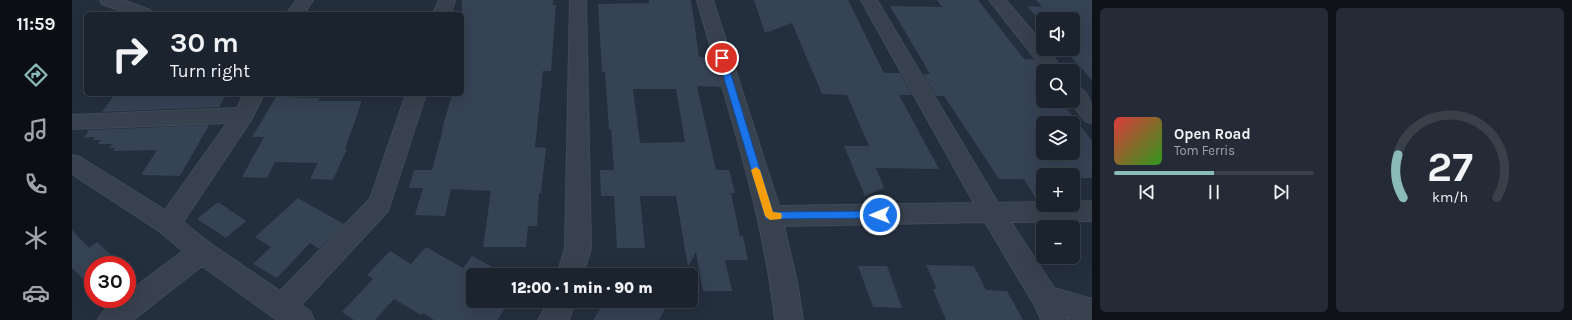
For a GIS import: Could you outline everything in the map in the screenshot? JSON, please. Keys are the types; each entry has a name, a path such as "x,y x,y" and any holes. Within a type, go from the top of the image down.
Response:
{"street":[{"path":"108,0 139,12"},
{"path":"296,12 305,0"},
{"path":"443,12 447,0"},
{"path":"572,268 578,248 578,0"},
{"path":"705,0 770,216 784,282 789,320"},
{"path":"869,0 992,214 1050,309 1092,312"},
{"path":"997,0 1049,64"},
{"path":"168,224 244,115 253,96"},
{"path":"72,163 168,224 202,252 291,314 380,204 415,96"},
{"path":"1080,101 1092,116"},
{"path":"72,122 244,115"},
{"path":"770,216 992,214 1092,211"},
{"path":"112,320 202,252"},
{"path":"552,320 559,312 560,308"}],"building":[{"path":"462,0 553,0 553,5 556,5 551,71 543,71 535,147 546,148 541,193 539,193 537,226 528,226 526,247 483,247 491,191 451,189 445,216 415,215 423,188 409,188 414,170 432,170 452,96 464,96 464,12 462,12"},
{"path":"649,0 691,0 699,57 712,57 721,87 697,86 716,170 729,170 735,193 731,193 740,236 743,236 748,260 725,260 732,291 703,291 696,252 688,267 676,196 640,196 645,248 617,248 614,196 601,196 600,170 614,170 611,129 609,129 605,72 602,72 598,4 649,3","holes":["633,89 676,89 685,142 640,143"]},
{"path":"754,0 848,0 884,73 900,73 912,95 899,95 939,169 876,168 884,188 865,196 844,146 869,146 847,95 822,94 792,23 765,33"},
{"path":"937,0 978,0 1024,59 1034,59 1038,64 1036,64 1036,108 1066,108 1073,116 1036,116 1036,160 1080,160 1080,126 1092,141 1092,178 1080,178 1080,168 1036,168 1036,199 1024,179 999,179 944,96 936,96 923,74 930,74 890,6 942,7"},
{"path":"1036,0 1092,0 1092,80 1080,67 1080,64 1078,64 1070,56 1080,56 1080,12 1036,12 1036,16 1027,6 1042,7"},
{"path":"114,96 225,96 219,107 102,112"},
{"path":"276,97 320,98 318,101 362,101 345,149 347,149 333,180 310,179 318,163 275,162 267,178 242,177 264,137 252,137"},
{"path":"209,125 180,176 141,175 157,150 113,151 115,148 109,148 112,144 98,144 101,140 93,140 95,137 84,138 89,130"},
{"path":"298,198 344,224 319,249 310,243 277,278 253,264 271,247 255,237"},
{"path":"218,202 246,221 226,238 197,219"},
{"path":"72,230 89,248 97,242 112,256 84,256 84,280 72,268"},
{"path":"426,247 463,268 472,256 495,268 466,268 466,308 505,308 497,320 434,320 423,313 421,315 394,299 375,320 354,320 342,312 373,279 367,275 390,251 411,264"},
{"path":"926,265 974,266 986,290 1007,291 1023,320 946,320 933,289 937,289"},
{"path":"858,266 887,266 902,308 873,307"},
{"path":"601,308 665,308 659,320 593,320"}],"slow traffic":[{"path":"756,170 770,216 777,216"}],"route":[{"path":"722,58 770,216 880,215"}]}
